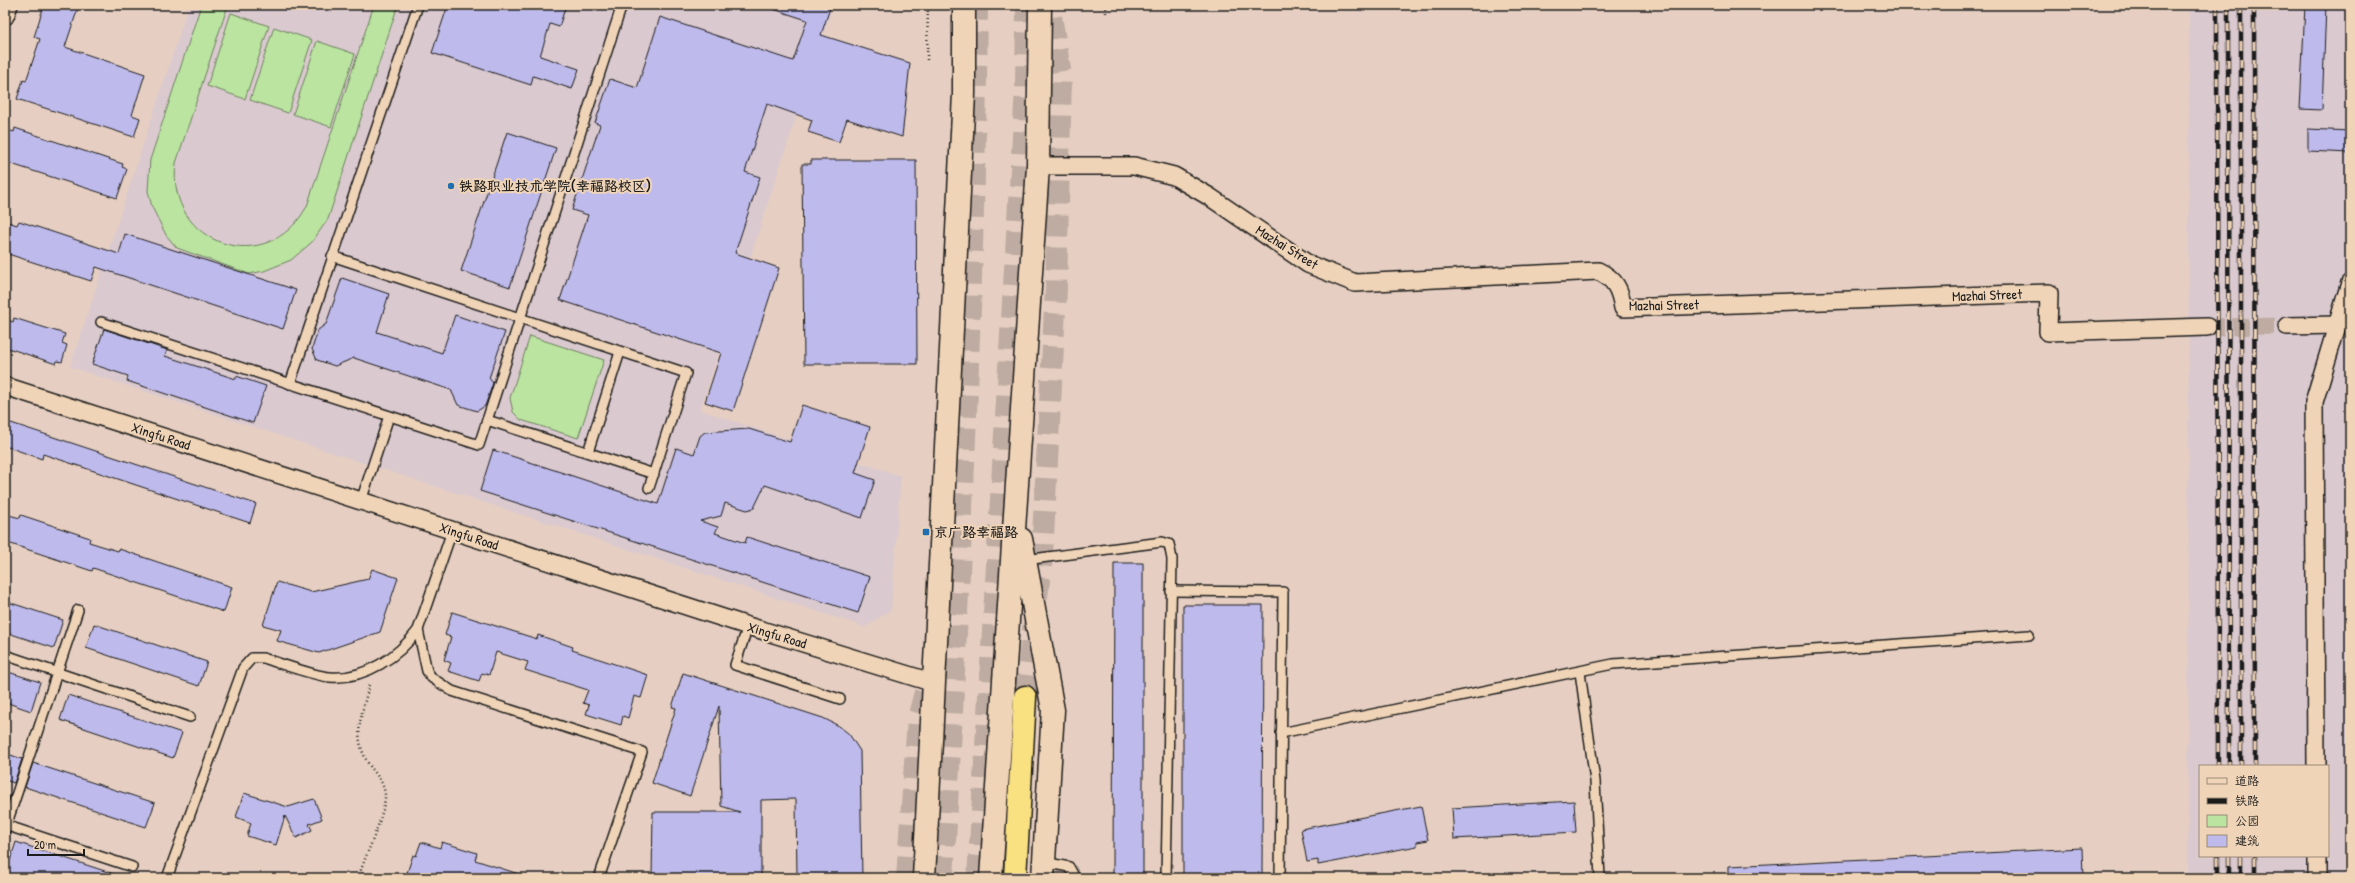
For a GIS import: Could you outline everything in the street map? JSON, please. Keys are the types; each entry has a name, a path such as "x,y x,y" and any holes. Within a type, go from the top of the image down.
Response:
{"highway":[{"path":"1015,878 1025,697"}],"main road":[{"path":"924,878 964,94 964,5"},
{"path":"991,878 1038,166 1040,5"},
{"path":"1015,514 1053,710 1044,870"}],"street":[{"path":"5,16 9,5"},
{"name":"Mazhai Street","path":"1038,166 1134,166 1174,176 1210,197 1308,264 1355,283 1598,271 1611,278 1622,299 1624,308 2049,293 2048,332 2207,327"},
{"path":"2316,765 2314,402 2350,282"},
{"path":"2287,326 2338,325"},
{"name":"Xingfu Road","path":"5,386 748,626 934,683"},
{"path":"2317,857 2317,878"}],"lane":[{"path":"290,384 418,5"},
{"path":"101,322 479,445 622,5"},
{"path":"332,256 686,373 649,488"},
{"path":"588,452 620,352"},
{"path":"361,501 389,416"},
{"path":"487,420 654,474"},
{"path":"167,878 243,668 252,658 262,658 330,677 352,675 373,668 393,656 409,642 418,630 452,531"},
{"path":"1025,560 1162,542 1169,544 1172,559 1172,592 1166,878"},
{"path":"1172,592 1283,592 1280,878"},
{"path":"78,610 5,826 132,867"},
{"path":"748,626 735,665 840,699"},
{"path":"418,630 427,671 432,678 452,691 642,752 599,878"},
{"path":"1281,733 1613,664 2029,635"},
{"path":"5,655 190,717"},
{"path":"1580,672 1595,780 1600,878"},
{"path":"1044,870 1069,867 1075,878"}],"path":[{"path":"927,60 928,5"},
{"path":"1106,5 1106,13"},
{"path":"364,878 361,870 385,802 381,780 361,748 358,731 373,668"}],"shaded area":[{"name":"铁路职业技术学院(幸福路校区)","path":"189,5 833,5 700,410 901,476 891,610 865,627 70,367"},
{"path":"2189,5 2350,5 2350,878 2188,878"}],"green space":[{"path":"201,5 228,5 176,163 177,191 186,215 202,232 223,243 246,247 269,242 290,229 307,206 374,5 398,5 328,219 312,242 291,260 264,271 249,274 177,248 166,235 152,207 148,191 150,160"},
{"path":"231,13 269,26 245,99 207,86"},
{"path":"274,27 312,40 288,113 250,100"},
{"path":"317,41 355,54 331,127 293,114"},
{"path":"530,336 604,360 578,438 521,420 513,412 510,398"}],"building":[{"path":"44,5 79,5 65,47 145,74 132,115 140,118 134,137 17,99 23,80 26,81 40,39 34,37"},
{"path":"448,5 566,5 559,27 550,24 540,56 579,69 572,89 533,76 531,85 432,53"},
{"path":"771,5 831,5 821,35 910,63 902,137 847,119 839,142 808,132 812,120 767,104 745,172 760,177 735,253 779,268 733,411 705,402 721,353 560,300 588,215 572,210 600,125 595,123 610,79 637,88 660,17 793,61 807,20 770,8"},
{"path":"2305,5 2326,5 2322,110 2300,109"},
{"path":"15,128 123,164 122,167 127,169 117,198 5,162 5,129 14,132"},
{"path":"2308,129 2350,131 2350,153 2308,151"},
{"path":"507,132 556,148 510,287 461,271"},
{"path":"811,160 916,160 917,364 804,364 802,164 811,164"},
{"path":"5,221 17,225 19,221 119,254 125,234 296,290 283,329 96,267 91,281 5,253"},
{"path":"342,278 389,294 377,332 442,353 455,315 505,332 489,378 493,383 485,406 477,411 458,405 451,390 354,358 335,366 317,360 312,349 318,330 326,324"},
{"path":"14,318 65,334 62,343 67,345 62,362 57,361 56,364 5,347 5,319 13,322"},
{"path":"104,329 167,350 165,356 236,379 236,376 266,386 253,423 127,381 128,376 92,364"},
{"path":"802,405 870,427 855,473 875,480 862,518 765,485 754,508 747,510 725,503 721,516 700,521 718,527 715,533 745,543 747,537 870,577 858,613 480,491 493,450 658,504 676,448 694,454 700,436 705,432 749,429 790,442"},
{"path":"5,421 256,504 250,523 43,454 42,459 5,446"},
{"path":"5,514 20,518 21,515 90,538 89,542 118,551 119,549 232,587 224,612 93,568 92,571 5,542"},
{"path":"1114,563 1143,563 1143,878 1113,878"},
{"path":"372,569 398,578 380,632 319,653 277,641 281,630 263,625 277,582 311,592 368,579"},
{"path":"5,601 63,620 54,648 5,632"},
{"path":"1183,605 1263,605 1262,878 1183,878"},
{"path":"452,612 537,639 538,635 573,647 572,650 648,675 641,698 634,696 628,718 623,716 621,725 586,714 589,705 583,703 588,690 525,670 528,662 496,652 489,675 482,673 479,681 448,671 451,663 444,660 451,637 445,635"},
{"path":"94,624 207,662 199,686 86,648"},
{"path":"5,671 40,682 31,711 5,702"},
{"path":"683,673 823,718 839,726 849,734 860,751 862,878 797,878 796,799 761,800 761,878 652,878 653,812 740,812 721,806 719,706 690,796 652,783 676,708 672,707"},
{"path":"68,695 182,733 173,758 60,720"},
{"path":"5,753 22,759 14,783 5,780"},
{"path":"33,763 155,803 146,827 25,787"},
{"path":"244,793 288,807 314,799 322,819 309,824 312,830 296,838 285,816 276,845 247,836 251,823 236,817"},
{"path":"1574,801 1576,832 1454,839 1452,808"},
{"path":"1421,806 1428,840 1417,842 1417,846 1318,865 1318,860 1307,862 1301,829"},
{"path":"16,842 117,875 116,878 19,878 6,873"},
{"path":"421,842 440,848 442,842 477,853 475,860 522,875 521,878 423,878 407,873 413,855 416,856"},
{"path":"2082,848 2083,878 1729,878 1729,866"}],"tunnel":[{"path":"943,878 965,442 973,223 977,5"},
{"path":"978,878 1026,88 1027,5"},
{"path":"1025,697 1042,556 1056,289 1061,75 1049,5"},
{"path":"2207,327 2287,326"},
{"path":"907,878 918,719 929,677"}],"railway":[{"path":"2217,5 2218,765"},
{"path":"2228,5 2229,765"},
{"path":"2241,5 2241,765"},
{"path":"2254,5 2255,765"},
{"path":"2218,857 2218,878"},
{"path":"2229,857 2229,878"},
{"path":"2241,857 2241,878"},
{"path":"2255,857 2255,878"}],"place":[{"name":"铁路职业技术学院(幸福路校区)","path":"451,186"},
{"name":"京广路幸福路","path":"926,532"}]}
